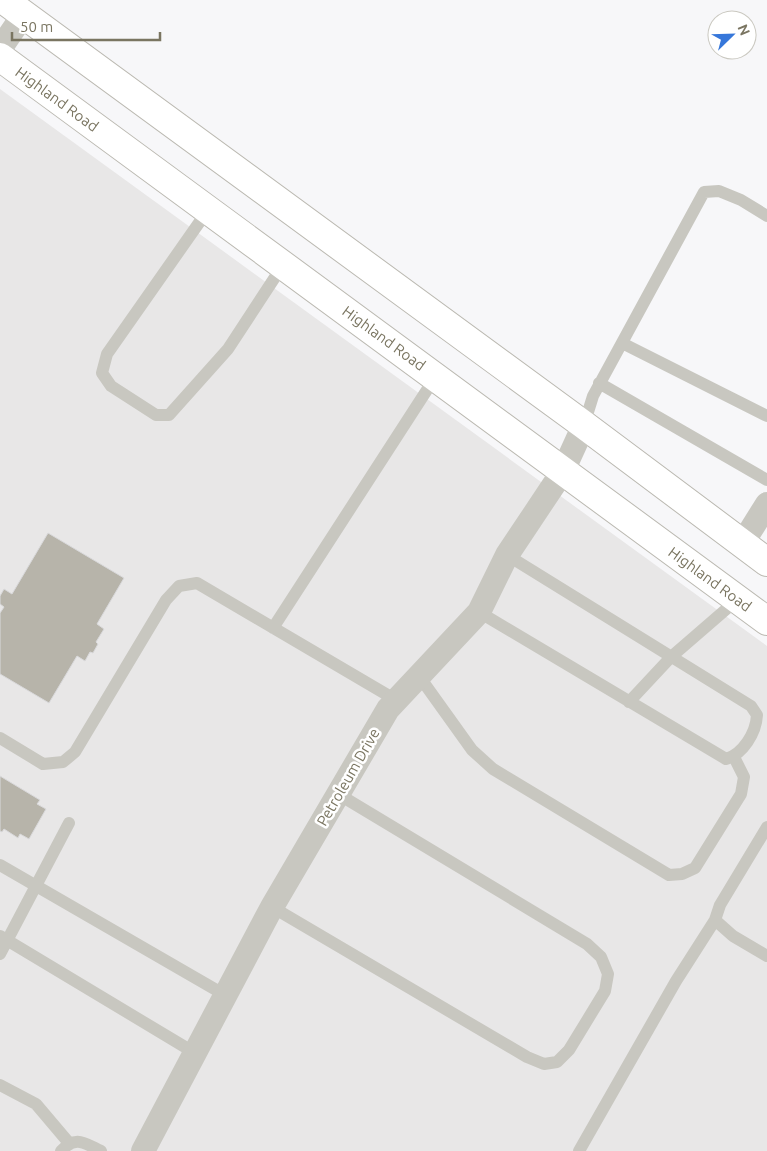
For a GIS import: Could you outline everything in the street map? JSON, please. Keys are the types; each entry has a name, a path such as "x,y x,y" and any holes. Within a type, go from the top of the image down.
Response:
{"main road":[{"path":"14,7 584,425 767,562"},
{"name":"Highland Road","path":"0,57 767,621"}],"street":[{"path":"0,49 14,7"},
{"name":"Petroleum Drive","path":"143,1151 272,906 388,710 478,612 507,556 563,471 584,425"},
{"path":"742,544 767,504"}],"lane":[{"path":"584,425 599,383 704,192 719,191 740,200 767,216"},
{"path":"208,210 107,354 102,373 111,386 156,415 169,415 228,350 283,265"},
{"path":"622,343 767,416"},
{"path":"273,628 436,376"},
{"path":"599,383 767,480"},
{"path":"478,612 726,759 734,757 741,751 749,738 756,724 757,714 751,706 507,556"},
{"path":"0,738 43,764 63,762 74,752 166,600 179,586 197,583 396,700"},
{"path":"629,702 671,657 738,599"},
{"path":"419,676 472,750 493,769 669,875 682,874 695,868 741,794 744,777 734,757"},
{"path":"272,906 527,1057 544,1064 556,1062 569,1050 600,999 605,990 608,974 601,957 587,944 338,794"},
{"path":"0,954 4,938 36,887 69,823"},
{"path":"579,1151 676,981 715,920 720,905 767,827"},
{"path":"0,865 225,995"},
{"path":"715,920 734,936 767,956"},
{"path":"4,938 195,1053"},
{"path":"0,1085 36,1104 65,1147 81,1141 101,1151"}],"shaded area":[{"path":"0,89 767,646 767,1151 0,1151"}],"building":[{"path":"48,533 124,578 97,624 104,629 96,642 98,644 93,653 90,652 85,661 77,656 49,703 0,674 0,613 4,607 0,604 0,596 4,589 12,594"},
{"path":"0,776 40,800 37,804 46,809 29,839 20,834 18,838 4,829 2,832 0,831"}]}
